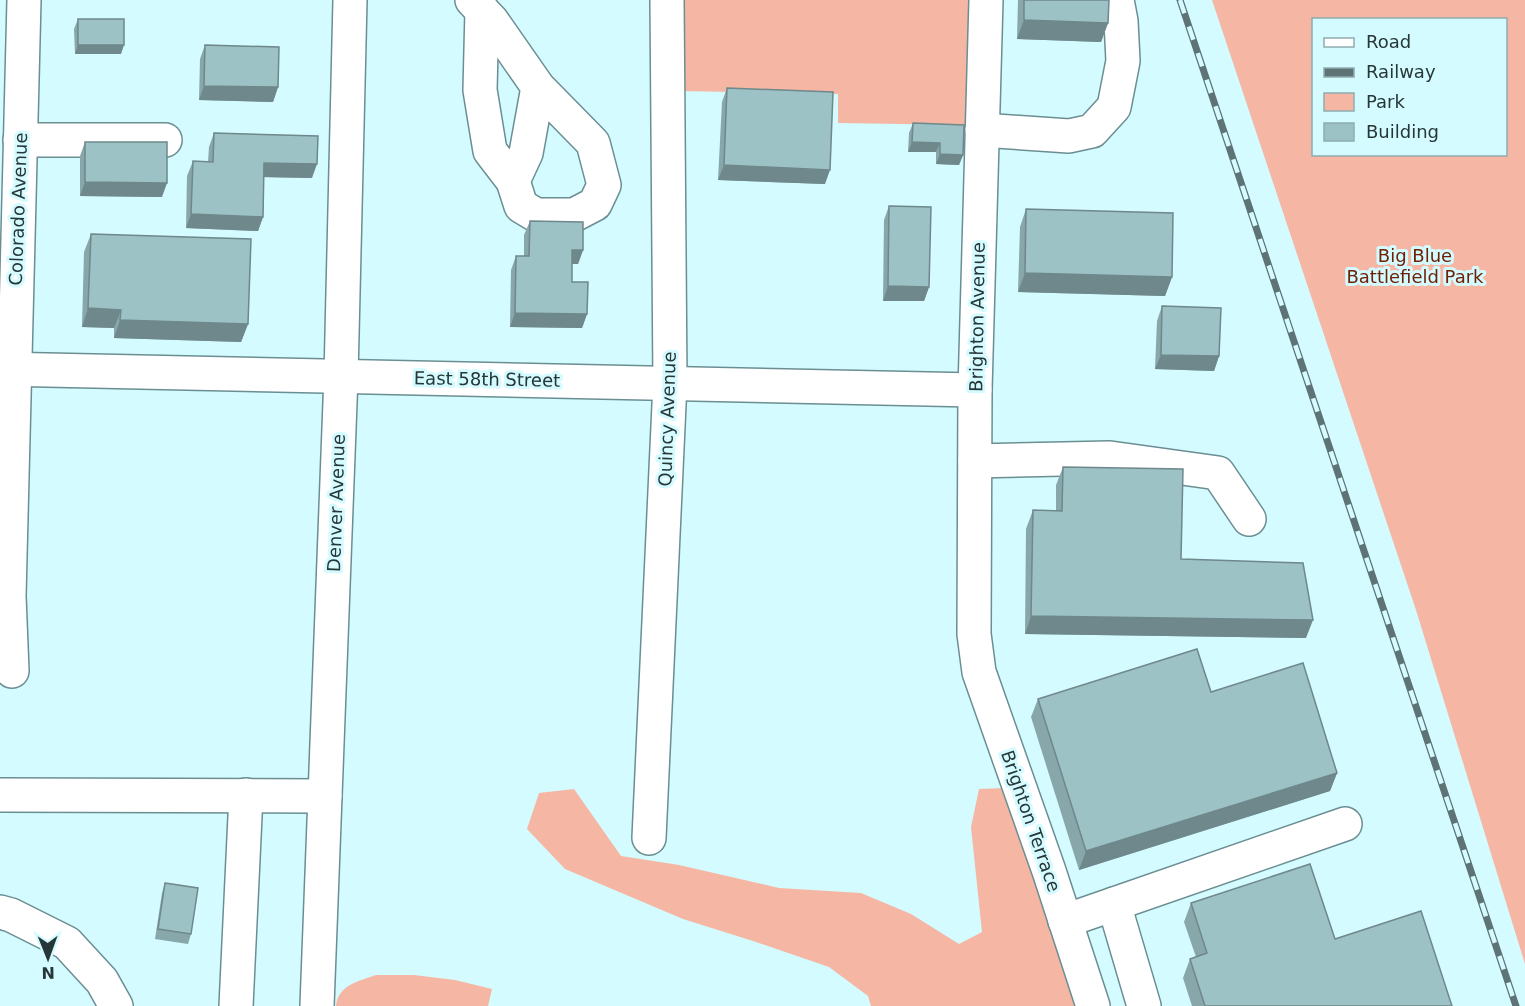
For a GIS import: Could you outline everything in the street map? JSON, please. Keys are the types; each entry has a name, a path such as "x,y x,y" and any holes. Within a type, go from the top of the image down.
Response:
{"street":[{"name":"Colorado Avenue","path":"12,670 7,369 20,140 24,0"},
{"name":"Denver Avenue","path":"316,1006 341,376 350,0"},
{"name":"Quincy Avenue","path":"649,838 670,383 667,0"},
{"name":"Brighton Avenue","path":"974,634 975,390 986,0"},
{"path":"982,130 1069,136 1092,131 1114,107 1123,61 1121,21 1117,0"},
{"path":"477,5 492,21 538,87 593,143 604,185 595,204 574,215 536,215 521,206 513,181 490,151 480,90 477,5"},
{"path":"513,181 526,153 538,87"},
{"path":"20,140 165,140"},
{"name":"East 58th Street","path":"7,369 975,390"},
{"path":"975,461 1110,458 1218,473 1249,519"},
{"name":"Brighton Terrace","path":"974,634 979,672 1093,1006"},
{"path":"0,795 325,796"},
{"path":"236,1006 246,795"},
{"path":"1065,921 1345,824"},
{"path":"1114,904 1144,1006"},
{"path":"0,912 11,915 67,943 102,981 116,1006"}],"green space":[{"path":"680,0 969,0 966,125 838,123 838,94 678,91"},
{"name":"Big Blue Battlefield Park","path":"1212,0 1525,0 1525,964 1416,610"},
{"path":"1004,788 1075,1006 871,1006 868,996 829,967 683,919 565,869 527,829 539,793 574,789 621,856 679,865 779,888 861,893 911,914 959,944 982,932 971,827 979,789"},
{"path":"376,975 414,975 455,980 492,989 488,1006 336,1006 341,993 350,985"}],"building":[{"path":"1024,0 1109,0 1108,23 1024,20"},
{"path":"78,19 124,19 124,45 78,45"},
{"path":"205,45 279,47 278,87 204,86"},
{"path":"727,88 833,92 830,170 724,165"},
{"path":"913,123 964,125 963,155 940,154 940,143 912,142"},
{"path":"214,133 318,136 317,164 264,163 263,217 191,214 193,161 213,162"},
{"path":"85,142 167,142 167,183 85,182"},
{"path":"889,206 931,207 929,287 888,286"},
{"path":"1026,209 1173,213 1172,277 1025,273"},
{"path":"530,221 583,222 583,250 572,250 572,282 588,282 587,314 515,313 516,256 529,256"},
{"path":"91,234 251,239 248,324 120,320 121,310 88,308"},
{"path":"1162,306 1221,308 1219,356 1161,355"},
{"path":"1063,467 1183,469 1181,559 1303,563 1313,620 1031,616 1033,510 1062,511"},
{"path":"1197,649 1211,692 1303,663 1337,773 1086,851 1038,699"},
{"path":"1310,864 1335,939 1421,911 1452,1006 1205,1006 1190,959 1207,953 1191,903"},
{"path":"165,883 198,888 191,934 158,929"}],"railway":[{"path":"1180,0 1516,1006"}]}
